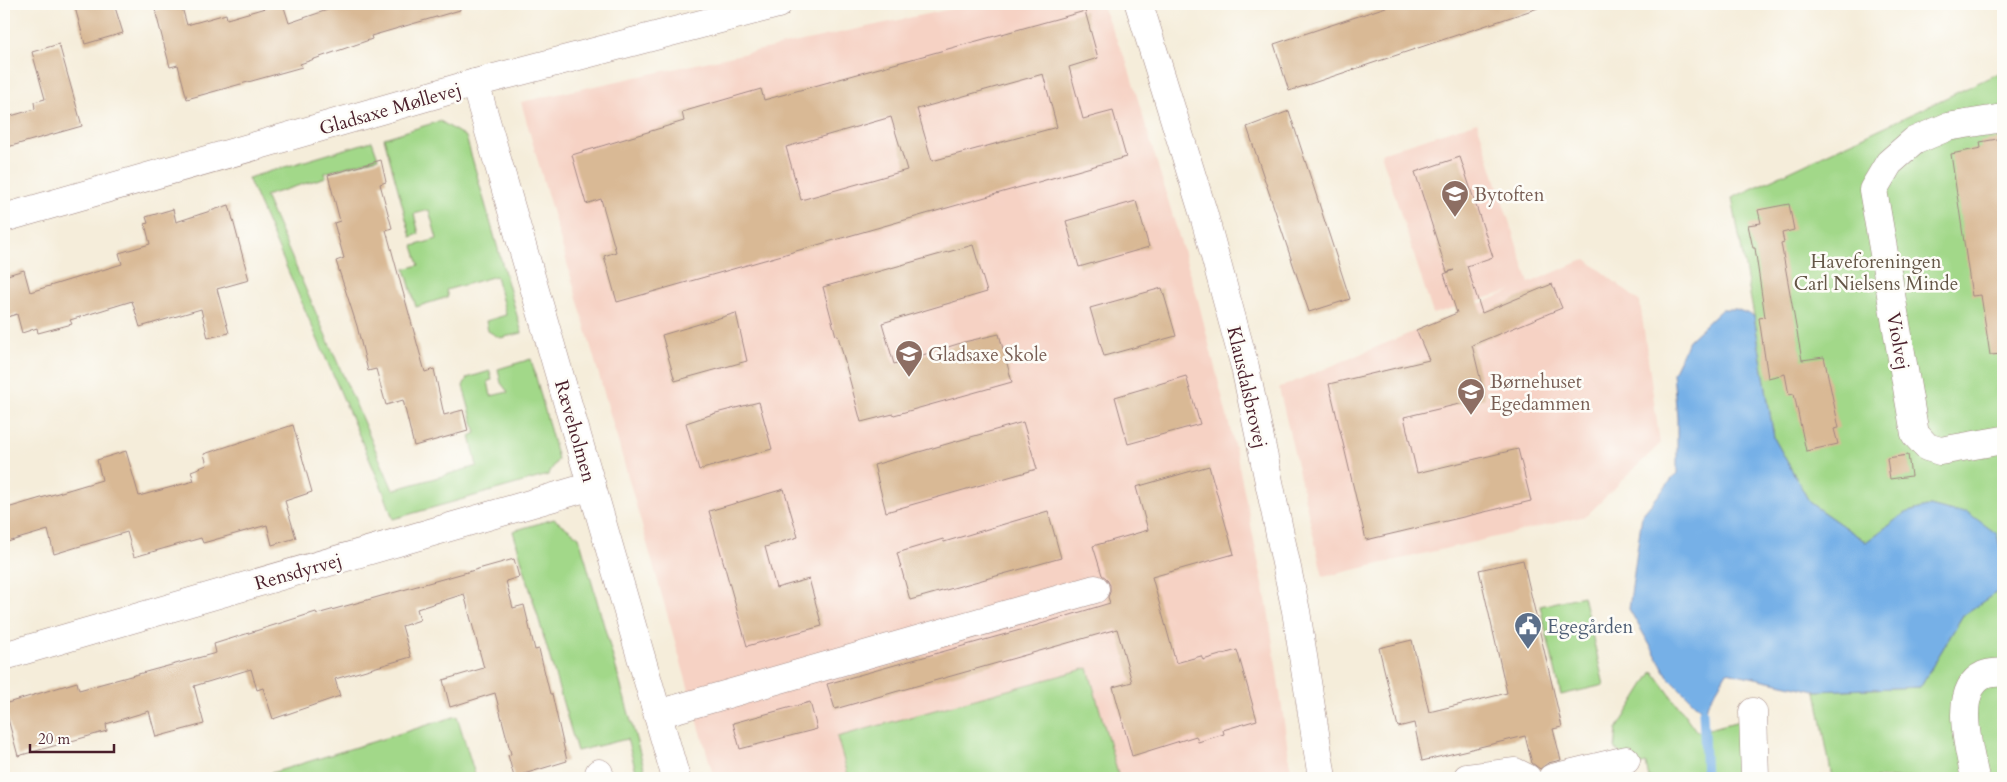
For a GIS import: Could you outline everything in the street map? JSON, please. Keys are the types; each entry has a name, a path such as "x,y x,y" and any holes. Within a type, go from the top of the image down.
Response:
{"street":[{"name":"Gladsaxe Møllevej","path":"4,218 475,83 778,4"},
{"name":"Klausdalsbrovej","path":"1139,4 1202,212 1245,367 1296,611 1322,778"},
{"name":"Ræveholmen","path":"475,83 676,778"},
{"name":"Violvej","path":"2003,118 1947,127 1914,141 1889,163 1873,190 1915,434 1927,447 1940,451 2003,440"},
{"name":"Rensdyrvej","path":"4,656 592,486"},
{"path":"658,714 1095,589"},
{"path":"1975,778 1964,717 1969,688 1983,675 2003,672"},
{"path":"1753,712 1755,778"},
{"path":"1552,778 1626,760"},
{"path":"1467,778 1515,772 1527,778"}],"shaded area":[{"name":"Gladsaxe Skole","path":"973,4 1101,4 1127,63 1198,300 1237,456 1268,609 1292,778 714,778 521,102"},
{"name":"Børnehuset Egedammen","path":"1477,122 1529,283 1586,259 1640,302 1660,444 1586,516 1323,577 1279,388 1513,290 1433,314 1381,153"}],"green space":[{"name":"Haveforeningen Carl Nielsens Minde","path":"2003,71 2003,562 1997,534 1967,513 1953,512 1930,506 1905,513 1866,542 1810,503 1774,438 1732,198"},
{"path":"440,121 466,137 522,333 500,338 488,331 486,321 506,315 496,276 446,290 448,297 416,307 405,269 419,265 413,246 437,239 429,210 414,214 419,234 411,237 384,138"},
{"path":"372,141 378,158 325,173 326,177 265,196 393,490 477,466 470,436 476,433 463,386 467,378 490,371 492,380 488,381 491,396 508,392 501,383 498,369 531,359 558,459 548,475 393,519 384,493 248,178"},
{"path":"554,519 579,537 647,778 638,778 627,739 577,751 513,531"},
{"path":"2003,588 2003,778 1832,778 1816,691 1920,687 1963,615"},
{"path":"1583,596 1604,685 1561,695 1540,606"},
{"path":"1088,668 1119,778 849,778 837,737"},
{"path":"1653,671 1697,732 1743,720 1745,778 1649,778 1646,763 1632,767 1615,748 1617,729"},
{"path":"457,716 476,778 255,778"}],"water":[{"path":"1722,309 1736,309 1754,316 1774,438 1810,503 1866,542 1905,513 1930,506 1953,512 1967,512 1997,534 2003,562 2003,588 1963,615 1920,687 1816,691 1727,672 1703,712 1669,678 1629,609 1642,515 1677,473 1677,418 1673,373 1689,340"}],"building":[{"path":"74,4 114,4 123,33 85,44"},
{"path":"181,4 187,25 226,14 227,19 279,4 283,4 289,23 345,4 459,4 460,10 371,36 372,39 300,64 302,67 187,99 178,65 170,67 155,10"},
{"path":"1395,4 1538,4 1538,8 1289,91 1274,44"},
{"path":"1085,11 1098,58 1069,67 1083,119 1113,111 1126,157 617,302 604,256 616,252 601,199 586,204 572,155 684,121 682,112 761,89 764,100","holes":["1043,74 1057,127 932,161 917,109","891,117 907,170 801,200 786,147"]},
{"path":"59,44 82,126 4,148 4,118 35,109 34,102 45,99 32,52"},
{"path":"1289,111 1350,299 1309,312 1247,127"},
{"path":"2003,138 2003,354 1990,355 1981,295 1972,296 1951,154 1981,148 1980,142"},
{"path":"1460,157 1493,257 1467,266 1482,313 1552,284 1562,308 1472,345 1485,398 1404,417 1417,473 1518,449 1531,501 1366,540 1329,384 1429,360 1416,330 1457,313 1444,274 1454,270 1447,272 1415,172"},
{"path":"381,160 386,182 380,184 392,228 386,230 425,372 434,369 444,415 463,410 468,431 414,446 403,400 386,405 376,369 368,371 357,326 336,261 344,258 334,223 340,221 328,175"},
{"path":"1136,201 1149,247 1079,267 1066,221"},
{"path":"1789,204 1794,230 1782,233 1784,242 1781,243 1802,360 1824,357 1839,428 1834,429 1838,444 1806,451 1794,394 1789,395 1785,374 1768,378 1759,318 1765,317 1755,248 1753,248 1748,225 1761,223 1758,210"},
{"path":"229,205 249,280 217,289 229,333 208,338 201,309 140,327 132,301 70,320 72,324 38,333 37,328 22,333 17,314 4,318 4,276 24,270 30,292 122,264 119,253 150,244 145,224 148,223 146,217 173,209 176,222"},
{"path":"973,245 987,292 882,323 894,364 964,342 999,334 1012,382 894,415 861,422 823,287"},
{"path":"1162,288 1176,336 1104,356 1090,308"},
{"path":"736,313 747,361 675,381 662,335"},
{"path":"1186,376 1200,424 1128,444 1115,397"},
{"path":"759,402 772,449 699,470 686,423"},
{"path":"1023,422 1037,469 886,512 874,465"},
{"path":"293,425 312,492 285,501 296,538 272,545 267,525 203,543 201,538 134,557 127,532 54,554 48,530 4,543 4,509 102,480 97,460 126,451 139,496 194,481 191,471 207,465 204,454"},
{"path":"1908,455 1911,476 1890,479 1887,458"},
{"path":"1209,466 1234,554 1152,577 1176,663 1201,656 1203,660 1237,650 1257,720 1223,730 1224,734 1198,742 1196,736 1132,756 1113,687 1132,682 1117,629 835,709 827,684 1110,603 1108,597 1110,585 1102,575 1093,546 1148,530 1136,487"},
{"path":"784,489 798,537 765,547 776,588 809,579 822,626 747,646 709,511"},
{"path":"1048,511 1061,558 910,600 897,553 943,539 944,542"},
{"path":"514,559 519,577 506,581 513,608 524,605 535,650 539,649 550,694 552,694 567,761 514,777 508,755 511,754 495,693 450,707 443,680 484,668 464,594 417,609 420,620 402,626 411,657 335,679 340,696 273,719 263,688 257,690 251,669 194,686 204,724 156,737 149,711 106,724 107,731 18,756 4,704 77,682 79,690 216,653 214,644 316,612 317,614"},
{"path":"1523,560 1562,727 1553,729 1561,760 1548,763 1540,769 1532,763 1525,736 1422,761 1414,723 1398,727 1379,648 1412,640 1429,712 1507,693 1479,570"},
{"path":"810,702 817,729 740,749 733,723"}],"waterway":[{"path":"1703,712 1706,778"}],"place":[{"name":"Bytoften","path":"1455,218"},
{"name":"Gladsaxe Skole","path":"909,378"},
{"name":"Børnehuset Egedammen","path":"1471,416"},
{"name":"Egegården","path":"1528,650"}]}
